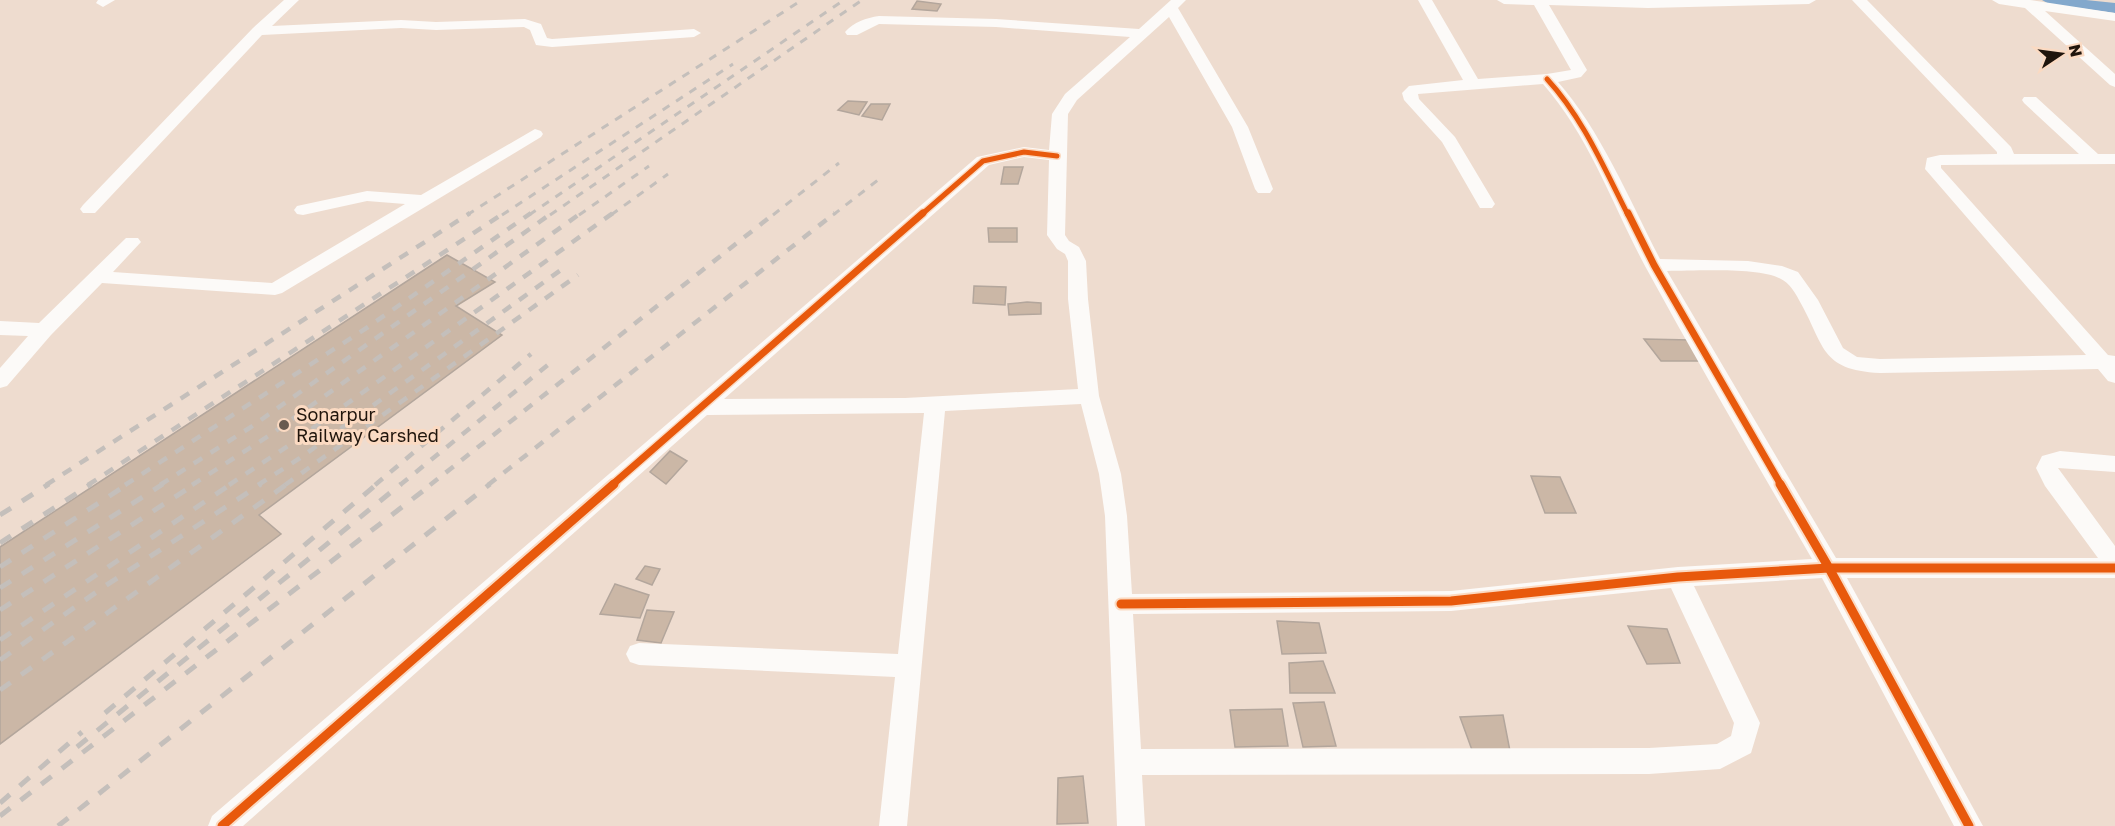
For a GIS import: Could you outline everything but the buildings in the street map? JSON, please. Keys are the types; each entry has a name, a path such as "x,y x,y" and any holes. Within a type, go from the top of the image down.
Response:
{"street":[{"path":"88,209 258,31 292,0"},
{"path":"1425,0 1473,84"},
{"path":"1504,0 1648,4 1809,0"},
{"path":"1859,0 1995,138 2005,151 2006,159"},
{"path":"1999,0 2115,17"},
{"path":"2076,0 2115,5"},
{"path":"1486,204 1449,140 1412,100 1410,93 1414,89 1427,87 1547,79 1576,74 1579,70 1539,2"},
{"path":"1131,826 1121,604 1112,484 1089,396 1078,298 1077,261 1073,251 1063,245 1056,235 1058,123 1065,104 1139,33 1175,4 1240,126 1264,189"},
{"path":"2029,4 2115,82"},
{"path":"852,32 869,22 879,20 996,23 1139,33"},
{"path":"258,31 401,24 436,26 525,23 536,27 539,39 546,43 694,33"},
{"path":"1547,79 1565,99 1597,152 1654,265 1829,568 1969,826"},
{"path":"2030,100 2094,159"},
{"path":"99,277 275,289 536,134"},
{"path":"222,826 983,161 1024,152 1057,156"},
{"path":"2111,367 1933,169 1933,162 1940,160 2115,159"},
{"path":"303,210 367,196 424,200"},
{"path":"0,381 44,330 132,242"},
{"path":"1654,265 1785,272 1798,282 1835,352 1844,360 1856,364 2111,367"},
{"path":"0,328 44,330"},
{"path":"704,407 935,405 1089,396"},
{"path":"893,826 935,405"},
{"path":"2115,464 2060,459 2050,462 2047,468 2053,480 2115,566"},
{"path":"1121,604 1451,601 1678,577 1829,568 2115,566"},
{"path":"1129,762 1637,761 1720,756 1742,744 1747,723 1678,577"},
{"path":"639,654 909,666"}],"waterway":[{"path":"2049,0 2115,8"}],"railway":[{"path":"467,215 802,0"},
{"path":"529,215 844,0"},
{"path":"550,215 862,0"},
{"path":"502,215 733,64"},
{"path":"773,215 839,163"},
{"path":"579,215 649,166"},
{"path":"611,215 668,174"},
{"path":"833,215 878,180"},
{"path":"46,485 470,213"},
{"path":"88,485 504,213"},
{"path":"125,485 368,327 531,213"},
{"path":"160,485 251,427 552,213"},
{"path":"192,485 270,435 581,213"},
{"path":"229,485 288,446 613,213"},
{"path":"430,485 775,213"},
{"path":"488,485 835,213"},
{"path":"258,485 300,458 565,267"},
{"path":"285,485 578,275"},
{"path":"375,485 531,354"},
{"path":"400,485 549,364"},
{"path":"0,515 49,484"},
{"path":"0,543 91,484"},
{"path":"0,567 128,484"},
{"path":"0,588 163,484"},
{"path":"0,610 195,484"},
{"path":"0,640 231,484"},
{"path":"0,660 105,586 261,484"},
{"path":"0,690 287,484"},
{"path":"105,713 377,484"},
{"path":"77,747 401,484"},
{"path":"0,816 432,484"},
{"path":"58,826 490,484"},
{"path":"0,803 82,732"}],"cycle path":[{"path":"1547,79 1565,99 1592,144 1654,265 1829,568 2115,568"},
{"path":"222,826 983,161 1024,152 1057,156"},
{"path":"1121,604 1451,601 1678,577 1829,568 1969,826"}],"place":[{"name":"Sonarpur Railway Carshed","path":"284,425"}]}
